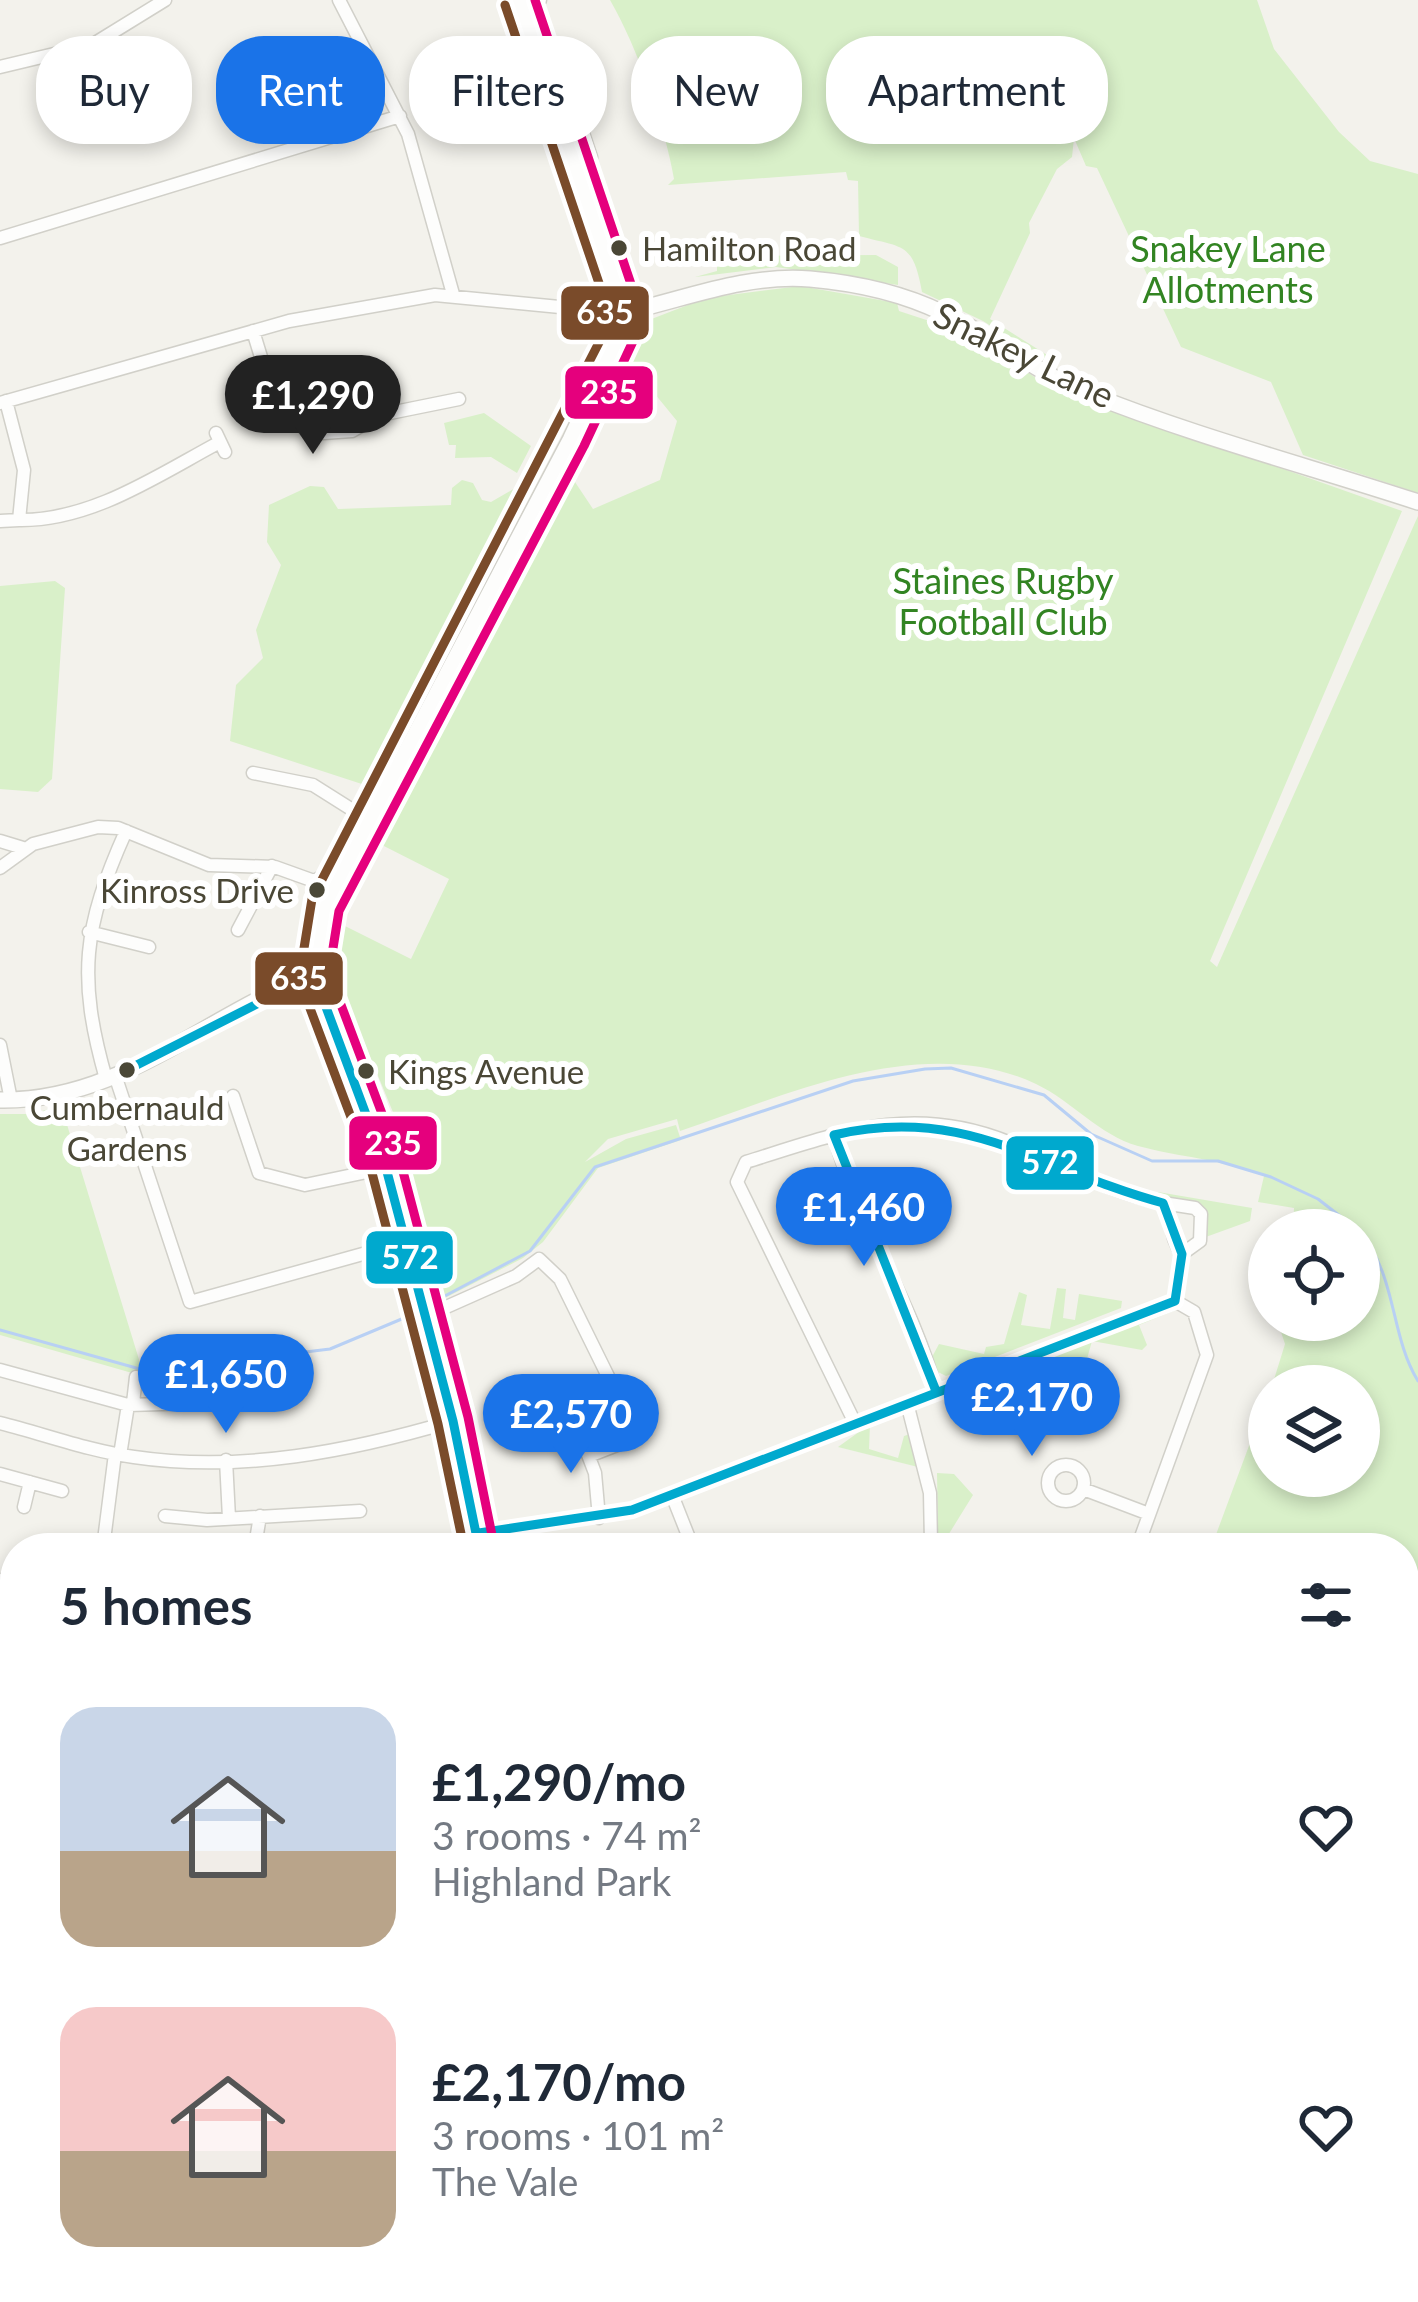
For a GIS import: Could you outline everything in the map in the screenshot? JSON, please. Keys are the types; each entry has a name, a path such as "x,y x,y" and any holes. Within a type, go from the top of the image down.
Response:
{"street":[{"path":"0,67 92,45 165,0"},
{"path":"339,0 400,116 453,294"},
{"path":"477,1533 453,1420 386,1168 314,976 325,906 617,343 622,313 523,8 540,0"},
{"path":"0,238 400,116"},
{"name":"Snakey Lane","path":"622,313 703,288 766,280 806,279 889,293 945,313 1035,368 1092,395 1418,502"},
{"path":"20,520 24,470 3,402 254,331 453,294 622,313"},
{"path":"254,331 272,393 308,434 352,431 380,415 441,408 459,399"},
{"path":"0,520 50,520 92,507 220,442"},
{"path":"253,773 313,785 370,821"},
{"path":"0,868 28,846 98,827 126,831 209,865 272,866 318,880 337,851 354,848"},
{"path":"126,831 89,932 84,979 110,1077 190,1302 406,1242"},
{"path":"0,842 28,846"},
{"path":"238,930 272,866"},
{"path":"89,932 149,947"},
{"path":"0,1045 6,1100 64,1094 191,1042 314,976"},
{"path":"233,1096 260,1173 305,1185 386,1168"},
{"path":"854,1421 737,1182 746,1162 892,1122 974,1130 1126,1196 1195,1208 1202,1214 1200,1241 1183,1255"},
{"path":"834,1135 843,1171 921,1333 936,1391"},
{"path":"1163,1203 1171,1216 1170,1238 1183,1255 1178,1302"},
{"path":"426,1316 517,1276 539,1259 560,1279 634,1429 630,1440 589,1456"},
{"path":"517,1533 599,1518 672,1495 854,1421 1178,1302"},
{"path":"1143,1533 1207,1355 1194,1312 1178,1302"},
{"path":"0,1370 130,1404 188,1407 269,1401 265,1372"},
{"path":"105,1533 117,1454 136,1377"},
{"path":"907,1403 930,1493 934,1533"},
{"path":"0,1423 117,1454 226,1460 340,1451 453,1420"},
{"path":"578,1426 589,1456 599,1518"},
{"path":"226,1460 229,1518"},
{"path":"0,1474 62,1491"},
{"path":"24,1507 30,1482"},
{"path":"1083,1489 1150,1514"},
{"path":"672,1495 686,1533"},
{"path":"166,1516 229,1518 360,1511"},
{"path":"257,1533 260,1516"}],"green space":[{"name":"Snakey Lane Allotments","path":"610,0 1257,0 1274,49 1339,132 1370,161 1418,174 1418,493 1303,455 1271,382 1181,347 1097,168 1086,166 1077,144 1108,144 1108,36 826,36 826,144 1073,144 1072,157 1057,169 1029,223 1030,233 990,319 1047,355 1047,362 983,321 922,292 915,264 904,250 859,236 858,181 848,180 846,172 668,185 674,179 666,144 802,144 802,36 631,36 631,41"},
{"path":"717,236 732,256 876,255 898,267 898,285 776,267 695,277 717,271"},
{"name":"Staines Rugby Football Club","path":"800,286 897,303 899,311 975,336 1046,385 1402,511 1210,961 1217,967 1418,516 1418,1533 1217,1533 1248,1448 1248,1497 1380,1497 1380,1365 1278,1365 1284,1341 1380,1341 1380,1209 1294,1209 1258,1202 1264,1176 1124,1141 1036,1084 993,1069 948,1064 856,1074 680,1131 677,1119 608,1139 585,1162 626,1139 676,1125 681,1140 598,1168 543,1242 523,1258 441,1300 434,1292 403,1195 432,1131 426,1119 395,1117 331,962 337,922 411,959 449,879 374,841 565,467 593,509 660,480 677,421 623,355 636,325 706,298"},
{"path":"484,413 531,446 517,473 491,457 455,458 456,445 449,445 444,423"},
{"path":"462,480 473,483 482,500 491,502 517,487 525,499 371,787 230,741 236,685 263,658 256,630 281,565 267,542 269,505 310,486 324,487 338,509 451,505 452,488"},
{"path":"55,581 65,588 52,779 38,792 0,789 0,586"},
{"path":"61,1105 141,1366 139,1375 0,1335 0,1114 33,1114"},
{"path":"385,1120 419,1121 426,1130 426,1147 401,1173"},
{"path":"1158,1192 1252,1208 1248,1222 1203,1238 1207,1216 1200,1207 1159,1197"},
{"path":"1057,1288 1066,1289 1063,1318 1075,1320 1079,1294 1122,1301 1121,1308 946,1376 936,1371 932,1357 939,1344 984,1354 986,1347 1004,1344 1019,1292 1027,1295 1021,1325 1050,1329"},
{"path":"1168,1306 1176,1310 1139,1325 1147,1345 1142,1350 1092,1341 1085,1366 1045,1359 1039,1385 1000,1375 993,1401 953,1392"},
{"path":"870,1424 869,1449 898,1458 904,1436 910,1434 918,1467 838,1447"},
{"path":"937,1473 954,1474 973,1495 949,1533 938,1533"}],"waterway":[{"path":"439,1299 530,1251 595,1167 853,1081 925,1069 951,1068 1044,1095 1091,1134 1152,1161 1218,1161 1271,1177 1331,1209"},
{"path":"1380,1266 1402,1345 1418,1381"},
{"path":"0,1330 147,1371 330,1349 416,1313"}],"transit line":[{"name":"235","path":"492,1533 468,1417 401,1164 329,973 339,911 584,446 635,337 633,290 535,0"},
{"name":"635","path":"461,1533 438,1424 372,1173 299,979 312,899 606,329 604,298 505,5"},
{"name":"572","path":"314,975 386,1168 453,1421 476,1533"},
{"name":"572","path":"125,1071 314,975"},
{"name":"572","path":"834,1135 881,1128 964,1134 1163,1203 1182,1254 1175,1301"},
{"name":"572","path":"834,1135 936,1391"},
{"name":"572","path":"479,1533 632,1510 1175,1301"}],"place":[{"name":"Hamilton Road","path":"619,248"},
{"name":"Kinross Drive","path":"317,890"},
{"name":"Cumbernauld Gardens","path":"127,1070"},
{"name":"Kings Avenue","path":"366,1071"}]}
